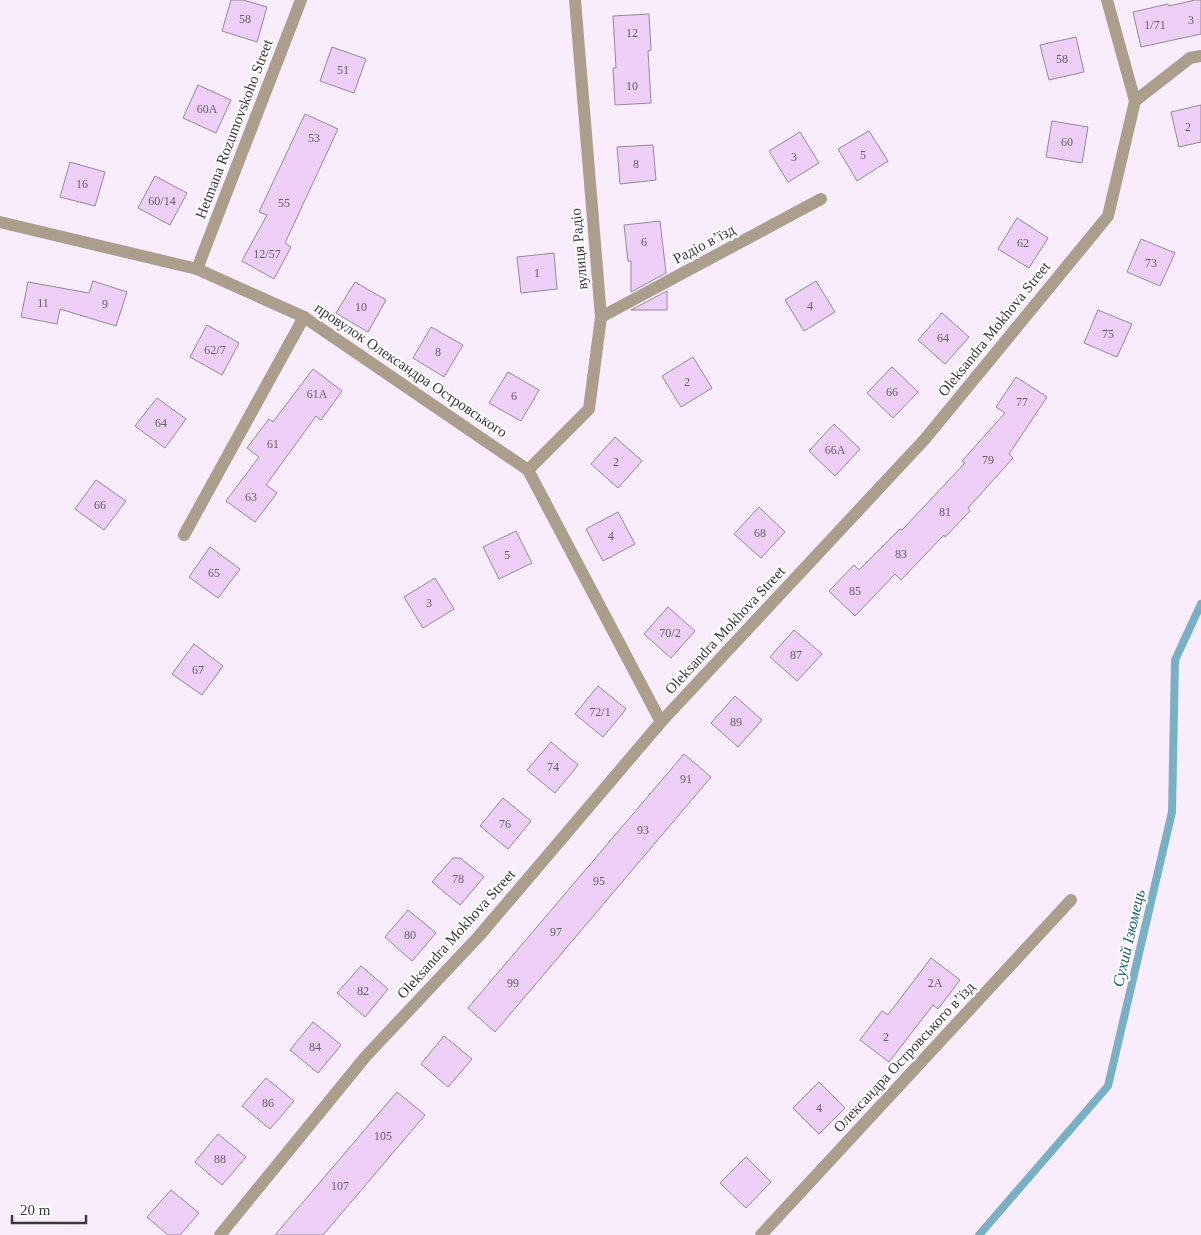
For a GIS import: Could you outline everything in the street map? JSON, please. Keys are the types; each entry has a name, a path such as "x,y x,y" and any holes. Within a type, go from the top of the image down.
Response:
{"street":[{"name":"Hetmana Rozumovskoho Street","path":"196,269 301,0"},
{"name":"вулиця Радіо","path":"528,470 589,409 601,317 575,0"},
{"name":"Oleksandra Mokhova Street","path":"220,1235 366,1056 479,936 661,722 924,439 1108,216 1135,101 1107,0"},
{"path":"1135,101 1190,58 1201,56"},
{"name":"Радіо в’їзд","path":"601,317 821,199"},
{"name":"провулок Олександра Островського","path":"0,222 196,269 304,317 528,470 661,722"},
{"path":"184,536 304,317"},
{"name":"Олександра Островського в’їзд","path":"761,1235 1071,900"}],"building":[{"path":"231,0 243,0 267,7 257,42 222,31"},
{"path":"1201,0 1201,34 1141,47 1133,12"},
{"path":"649,14 651,50 648,51 651,103 615,105 613,68 616,68 613,16"},
{"path":"1076,37 1084,72 1049,80 1040,45"},
{"path":"332,47 366,59 354,93 320,81"},
{"path":"198,85 231,100 216,133 183,118"},
{"path":"1201,105 1201,142 1179,147 1171,112"},
{"path":"305,114 338,129 285,243 291,247 274,279 242,261 267,215 259,212"},
{"path":"1052,121 1088,127 1082,163 1046,157"},
{"path":"869,131 888,161 857,181 838,149"},
{"path":"800,132 819,163 788,182 769,151"},
{"path":"653,145 656,180 620,184 617,147"},
{"path":"70,162 105,172 95,206 60,197"},
{"path":"155,176 187,193 170,225 138,208"},
{"path":"1017,218 1048,238 1029,268 998,249"},
{"path":"660,221 666,273 631,292 631,261 628,261 624,225"},
{"path":"1141,239 1175,253 1160,286 1127,272"},
{"path":"554,253 557,289 521,293 517,257"},
{"path":"93,281 127,292 116,326 60,309 57,324 21,317 28,282 89,293"},
{"path":"816,281 835,312 804,331 785,300"},
{"path":"355,282 386,300 368,332 336,313"},
{"path":"667,291 667,310 631,310"},
{"path":"1098,310 1132,324 1117,357 1084,343"},
{"path":"942,313 969,337 945,364 918,340"},
{"path":"207,325 239,343 222,375 190,357"},
{"path":"431,327 463,345 444,377 413,358"},
{"path":"693,357 712,388 681,407 662,376"},
{"path":"892,367 918,392 893,418 867,393"},
{"path":"313,369 342,391 321,420 316,416 266,485 277,493 255,522 226,501 259,457 247,448 269,419 273,422"},
{"path":"508,372 539,390 521,421 489,403"},
{"path":"1016,377 1047,397 1009,454 1013,458 968,508 970,511 945,537 944,535 901,580 895,574 855,616 829,591 854,565 859,570 900,529 902,530 965,463 962,461 1005,413 996,407"},
{"path":"157,398 186,419 165,448 135,426"},
{"path":"834,424 860,449 835,476 809,451"},
{"path":"615,437 642,461 618,488 591,464"},
{"path":"96,480 126,501 104,530 75,509"},
{"path":"759,507 785,532 761,558 734,534"},
{"path":"618,512 635,544 603,561 586,529"},
{"path":"516,531 532,563 499,579 483,547"},
{"path":"210,547 240,569 218,598 189,577"},
{"path":"435,578 454,609 423,628 404,597"},
{"path":"668,607 695,631 671,658 644,634"},
{"path":"794,630 822,654 797,681 770,657"},
{"path":"194,644 223,666 202,695 172,674"},
{"path":"598,686 626,709 603,737 575,714"},
{"path":"735,696 762,720 738,747 711,723"},
{"path":"551,742 578,765 555,793 527,770"},
{"path":"684,754 711,777 495,1032 468,1008"},
{"path":"503,798 531,821 508,849 480,826"},
{"path":"453,858 460,858 484,877 460,905 432,882"},
{"path":"408,910 436,933 412,961 385,937"},
{"path":"931,958 960,980 938,1009 933,1005 889,1062 860,1040 882,1011 888,1015"},
{"path":"361,966 388,989 365,1017 337,993"},
{"path":"313,1022 341,1045 318,1073 290,1050"},
{"path":"444,1036 472,1059 448,1087 421,1064"},
{"path":"266,1078 294,1101 270,1129 242,1106"},
{"path":"819,1082 845,1108 819,1134 793,1108"},
{"path":"397,1092 425,1115 323,1235 275,1235"},
{"path":"218,1134 246,1157 222,1185 195,1162"},
{"path":"746,1157 771,1182 746,1208 720,1183"},
{"path":"171,1190 199,1213 180,1235 168,1235 147,1217"}],"waterway":[{"name":"Сухий Ізюмець","path":"979,1235 1108,1086 1172,812 1175,660 1201,604"}]}
